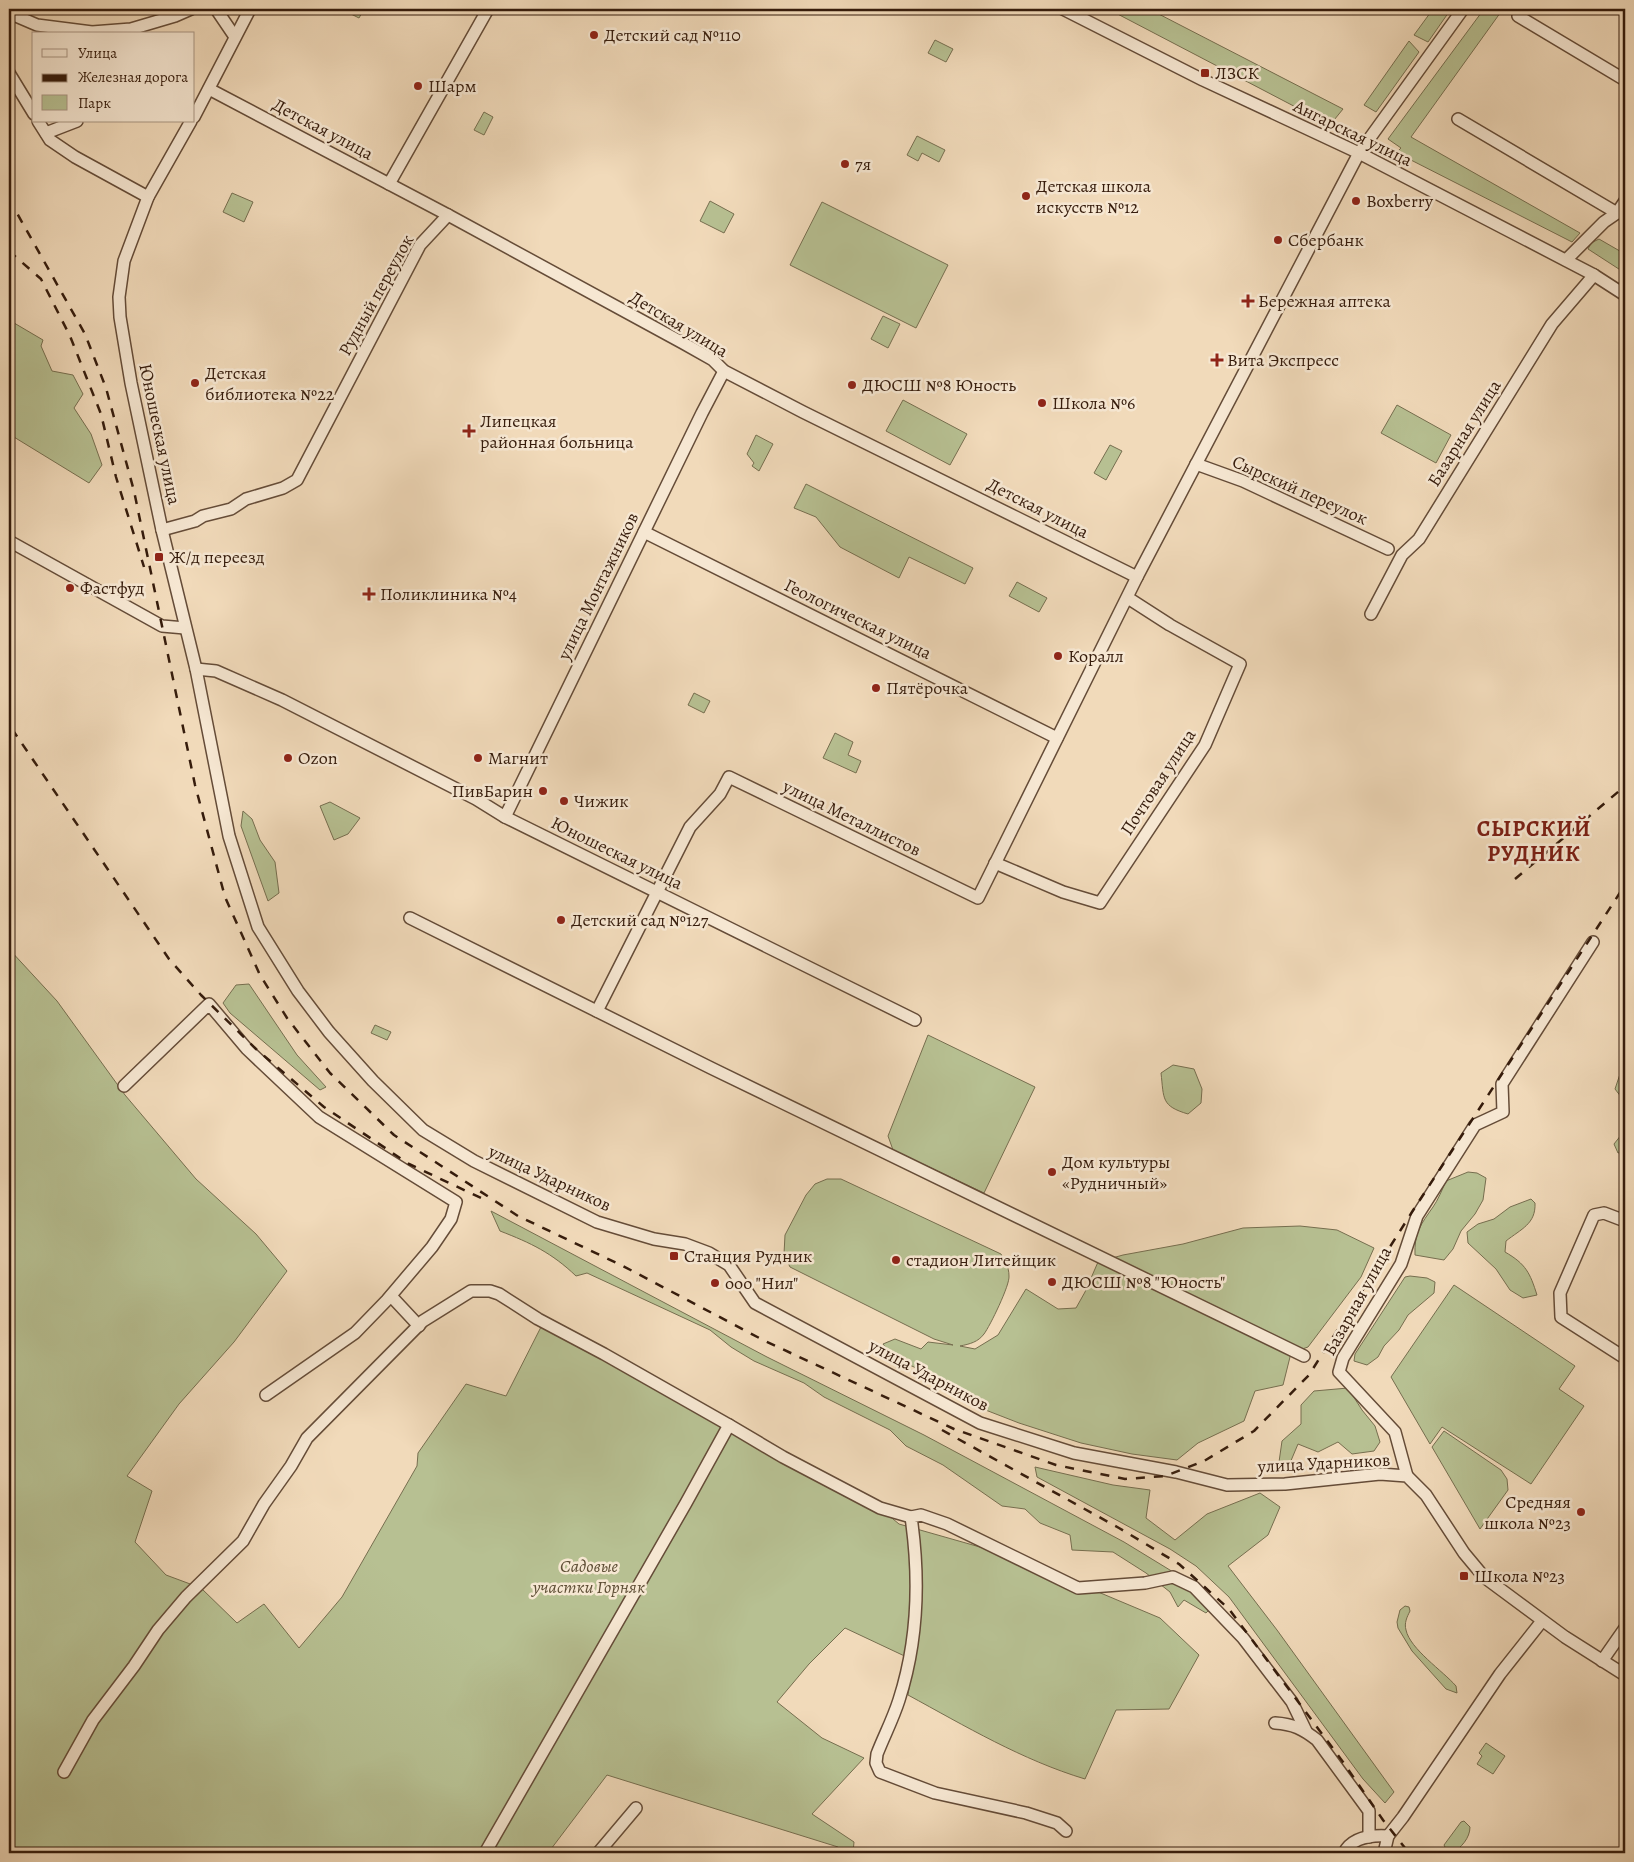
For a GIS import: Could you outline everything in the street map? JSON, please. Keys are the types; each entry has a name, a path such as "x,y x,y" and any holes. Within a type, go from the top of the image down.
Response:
{"street":[{"path":"9,13 37,26 92,32 130,28 175,16 191,9"},
{"path":"216,9 235,37"},
{"path":"389,184 488,9"},
{"name":"Ангарская улица","path":"1063,9 1203,80 1359,153 1566,260 1625,295"},
{"path":"995,863 1137,577 1359,153 1463,9"},
{"path":"196,109 209,89 248,10"},
{"path":"1518,16 1625,80"},
{"path":"9,73 32,111"},
{"name":"Детская улица","path":"209,89 448,215 713,360 724,370 803,412 1137,577"},
{"path":"1458,119 1617,213"},
{"path":"39,122 50,140 75,157 148,197 190,122"},
{"path":"46,134 75,122"},
{"name":"Юношеская улица","path":"148,197 129,246 121,278 119,297 120,317 131,383 184,628 196,669 229,836 258,927 274,954"},
{"path":"1566,260 1604,222 1617,213 1625,201"},
{"name":"Рудный переулок","path":"162,530 231,509 246,499 283,488 297,480 420,246 448,215"},
{"name":"Базарная улица","path":"1371,614 1402,555 1419,539 1552,324 1594,275"},
{"name":"улица Монтажников","path":"505,817 724,370"},
{"name":"Сырский переулок","path":"1196,464 1243,480 1388,549"},
{"name":"Геологическая улица","path":"644,532 1057,738"},
{"path":"9,541 162,626 184,628"},
{"name":"Почтовая улица","path":"995,863 1063,892 1100,903 1205,745 1240,664 1170,625 1128,598"},
{"name":"Юношеская улица","path":"196,669 216,671 282,700 476,799 505,817 915,1020"},
{"name":"улица Металлистов","path":"657,893 690,827 720,794 729,778 978,898 995,863"},
{"path":"598,1012 657,893"},
{"path":"410,918 711,1068 1304,1356"},
{"name":"Базарная улица","path":"1407,1476 1395,1432 1339,1372 1343,1358 1401,1264 1417,1216 1475,1125 1503,1112 1502,1084 1593,942"},
{"name":"улица Ударников","path":"274,954 298,991 329,1032 373,1081 423,1130 474,1161 597,1222 654,1239 685,1244 708,1253 729,1265 754,1303 980,1423 1074,1453 1176,1472 1226,1485 1285,1484 1380,1474 1407,1476 1426,1494 1464,1553 1484,1577 1542,1621 1625,1675"},
{"path":"124,1086 209,1004 247,1048 319,1117 456,1202 451,1219 432,1247 391,1296 355,1333 266,1395"},
{"path":"1625,1221 1604,1212 1594,1216 1560,1293 1561,1317 1625,1358"},
{"path":"64,1772 92,1720 134,1666 158,1630 186,1597 243,1541 264,1504 291,1466 307,1438 418,1326 471,1291 490,1290 783,1457 880,1508 911,1517 921,1515 947,1524 1078,1588 1145,1582 1173,1577 1194,1587 1243,1638 1292,1702 1306,1731"},
{"path":"391,1296 418,1326"},
{"path":"485,1853 682,1511 729,1425"},
{"path":"911,1517 916,1562 914,1635 898,1701 876,1754 876,1763 880,1772 936,1793 1026,1813 1057,1823 1066,1831"},
{"path":"1384,1853 1388,1836 1403,1817 1500,1674 1542,1621"},
{"path":"1602,1661 1625,1628"},
{"path":"1275,1723 1291,1724 1306,1731 1317,1740 1369,1811 1369,1837"},
{"path":"598,1853 636,1808"},
{"path":"1344,1853 1350,1845 1359,1839 1388,1836"}],"green space":[{"path":"344,9 364,9 359,18"},
{"path":"1108,9 1149,9 1343,109 1330,125"},
{"path":"1433,9 1451,9 1428,42 1414,35"},
{"path":"1484,9 1503,9 1411,137 1580,233 1572,242 1407,158 1397,152 1401,148 1388,139"},
{"path":"935,40 953,49 946,62 928,53"},
{"path":"1409,41 1419,52 1376,112 1364,105"},
{"path":"484,112 493,117 484,135 474,130"},
{"path":"917,136 945,150 939,162 922,153 918,161 907,155"},
{"path":"232,193 253,202 244,222 223,212"},
{"path":"710,201 734,214 724,233 700,221"},
{"path":"822,202 948,265 916,328 790,265"},
{"path":"1599,239 1625,254 1625,273 1588,249 1591,243"},
{"path":"883,316 900,324 888,348 871,339"},
{"path":"9,320 43,340 41,346 52,371 73,375 83,394 74,408 91,434 102,465 89,483 9,434"},
{"path":"903,400 967,434 950,465 886,431"},
{"path":"1397,405 1451,435 1436,463 1381,433"},
{"path":"756,435 773,444 759,471 752,466 754,463 747,454"},
{"path":"1110,445 1122,451 1106,480 1094,473"},
{"path":"806,484 973,568 965,584 909,557 899,578 840,547 816,517 794,508"},
{"path":"1017,582 1047,598 1039,612 1009,596"},
{"path":"694,693 710,701 704,713 688,705"},
{"path":"835,733 853,742 848,755 861,761 856,773 823,758"},
{"path":"330,802 360,818 348,834 334,840 320,806"},
{"path":"243,811 252,819 260,840 275,862 279,893 268,901 241,826"},
{"name":"Садовые участки Горняк","path":"9,949 57,1001 125,1095 196,1179 256,1234 287,1271 234,1342 179,1404 127,1476 152,1491 135,1542 166,1575 201,1588 237,1623 264,1604 299,1648 342,1597 417,1466 418,1453 466,1384 506,1396 542,1325 880,1508 899,1524 1015,1557 1160,1618 1199,1655 1169,1709 1116,1710 1085,1779 1016,1752 908,1695 913,1660 845,1628 809,1664 777,1702 822,1738 864,1758 812,1814 854,1842 853,1853 841,1853 838,1847 607,1775 548,1853 9,1853"},
{"path":"249,984 297,1055 326,1087 320,1090 230,1013 223,1003 236,985"},
{"path":"375,1025 391,1032 387,1040 371,1033"},
{"path":"1625,1032 1625,1102 1615,1089 1621,1071"},
{"path":"928,1035 1035,1087 984,1193 893,1150 888,1136"},
{"path":"1173,1065 1194,1069 1202,1089 1201,1103 1188,1114 1173,1108 1168,1104 1164,1095 1161,1073"},
{"path":"1625,1130 1625,1145 1622,1152 1618,1153 1614,1144"},
{"path":"1468,1172 1477,1173 1486,1178 1483,1200 1475,1214 1461,1231 1453,1249 1444,1260 1415,1255 1419,1229 1437,1201 1446,1181"},
{"path":"827,1179 841,1179 1001,1254 1008,1267 1009,1276 999,1305 982,1337 974,1342 960,1346 975,1349 998,1335 1026,1289 1058,1309 1076,1308 1098,1262 1123,1255 1183,1244 1243,1228 1300,1226 1337,1230 1374,1248 1361,1277 1308,1347 1291,1353 1283,1385 1255,1391 1244,1421 1198,1443 1177,1460 1132,1454 1081,1443 1019,1423 983,1409 968,1394 958,1388 893,1357 883,1344 895,1339 921,1349 928,1342 953,1345 934,1339 790,1267 784,1254 785,1235 806,1195 815,1184"},
{"path":"1531,1199 1535,1203 1533,1216 1526,1225 1506,1241 1505,1252 1523,1265 1532,1281 1537,1295 1523,1298 1510,1290 1496,1269 1468,1243 1467,1232 1478,1224 1494,1219 1510,1207"},
{"path":"491,1211 767,1357 924,1435 1124,1542 1183,1578 1210,1609 1206,1613 1184,1600 1178,1607 1170,1592 1146,1573 1113,1552 1072,1550 1070,1535 1040,1523 1025,1509 1002,1506 943,1465 906,1446 890,1430 824,1397 804,1383 754,1361 731,1347 710,1330 587,1273 576,1276 541,1249 500,1231"},
{"path":"1405,1277 1427,1278 1435,1282 1434,1293 1408,1315 1399,1330 1384,1346 1378,1357 1367,1365 1354,1361 1355,1354"},
{"path":"1454,1285 1575,1366 1559,1389 1584,1406 1531,1484 1442,1427 1430,1444 1391,1377"},
{"path":"1348,1388 1375,1426 1380,1442 1374,1451 1352,1454 1338,1442 1318,1452 1298,1444 1290,1463 1279,1462 1282,1441 1301,1424 1301,1405 1314,1391"},
{"path":"1444,1431 1501,1470 1507,1479 1508,1490 1480,1529 1432,1447"},
{"path":"1035,1467 1113,1485 1150,1490 1146,1518 1175,1540 1207,1514 1260,1493 1280,1507 1268,1535 1228,1566 1277,1630 1394,1792 1385,1803 1363,1779 1229,1597 1196,1566 1170,1549 1037,1477"},
{"path":"1405,1606 1409,1607 1410,1611 1405,1625 1409,1637 1420,1652 1456,1686 1457,1693 1446,1689 1412,1651 1398,1628 1397,1622 1400,1610"},
{"path":"1486,1743 1505,1756 1493,1774 1477,1764 1482,1756 1479,1753"},
{"path":"1464,1821 1470,1827 1467,1839 1452,1853 1444,1845 1461,1822"}],"railway":[{"path":"9,199 85,334 106,388 134,491 195,785 225,897 260,975 287,1018 330,1073 394,1135 518,1216 623,1266 765,1341 954,1429 1056,1465 1125,1479 1165,1476 1204,1461 1254,1431 1309,1375 1412,1212 1625,885"},
{"path":"9,251 41,279 70,336 101,414 116,477 144,567"},
{"path":"12,729 169,959 201,995 256,1049 324,1107 409,1164 481,1198"},
{"path":"1515,879 1625,786"},
{"path":"942,1430 1119,1528 1179,1564 1229,1609 1409,1853"}],"place":[{"name":"Детский сад №110","path":"594,35"},
{"name":"ЛЗСК","path":"1205,73"},
{"name":"Шарм","path":"418,86"},
{"name":"7я","path":"845,164"},
{"name":"Детская школа искусств №12","path":"1026,196"},
{"name":"Boxberry","path":"1356,201"},
{"name":"Сбербанк","path":"1278,240"},
{"name":"Бережная аптека","path":"1248,301"},
{"name":"Вита Экспресс","path":"1217,360"},
{"name":"Детская библиотека №22","path":"195,383"},
{"name":"ДЮСШ №8 Юность","path":"852,385"},
{"name":"Школа №6","path":"1042,403"},
{"name":"Липецкая районная больница","path":"469,431"},
{"name":"Ж/д переезд","path":"159,557"},
{"name":"Фастфуд","path":"70,588"},
{"name":"Поликлиника №4","path":"369,594"},
{"name":"Коралл","path":"1058,656"},
{"name":"Пятёрочка","path":"876,688"},
{"name":"Ozon","path":"288,758"},
{"name":"Магнит","path":"478,758"},
{"name":"ПивБарин","path":"543,791"},
{"name":"Чижик","path":"564,801"},
{"name":"Детский сад №127","path":"561,920"},
{"name":"Дом культуры «Рудничный»","path":"1052,1172"},
{"name":"Станция Рудник","path":"674,1256"},
{"name":"стадион Литейщик","path":"896,1260"},
{"name":"ДЮСШ №8 \"Юность\"","path":"1052,1282"},
{"name":"ооо \"Нил\"","path":"715,1283"},
{"name":"Средняя школа №23","path":"1581,1512"},
{"name":"Школа №23","path":"1464,1576"}],"district":[{"name":"СЫРСКИЙ РУДНИК","path":"1534,840"}]}
